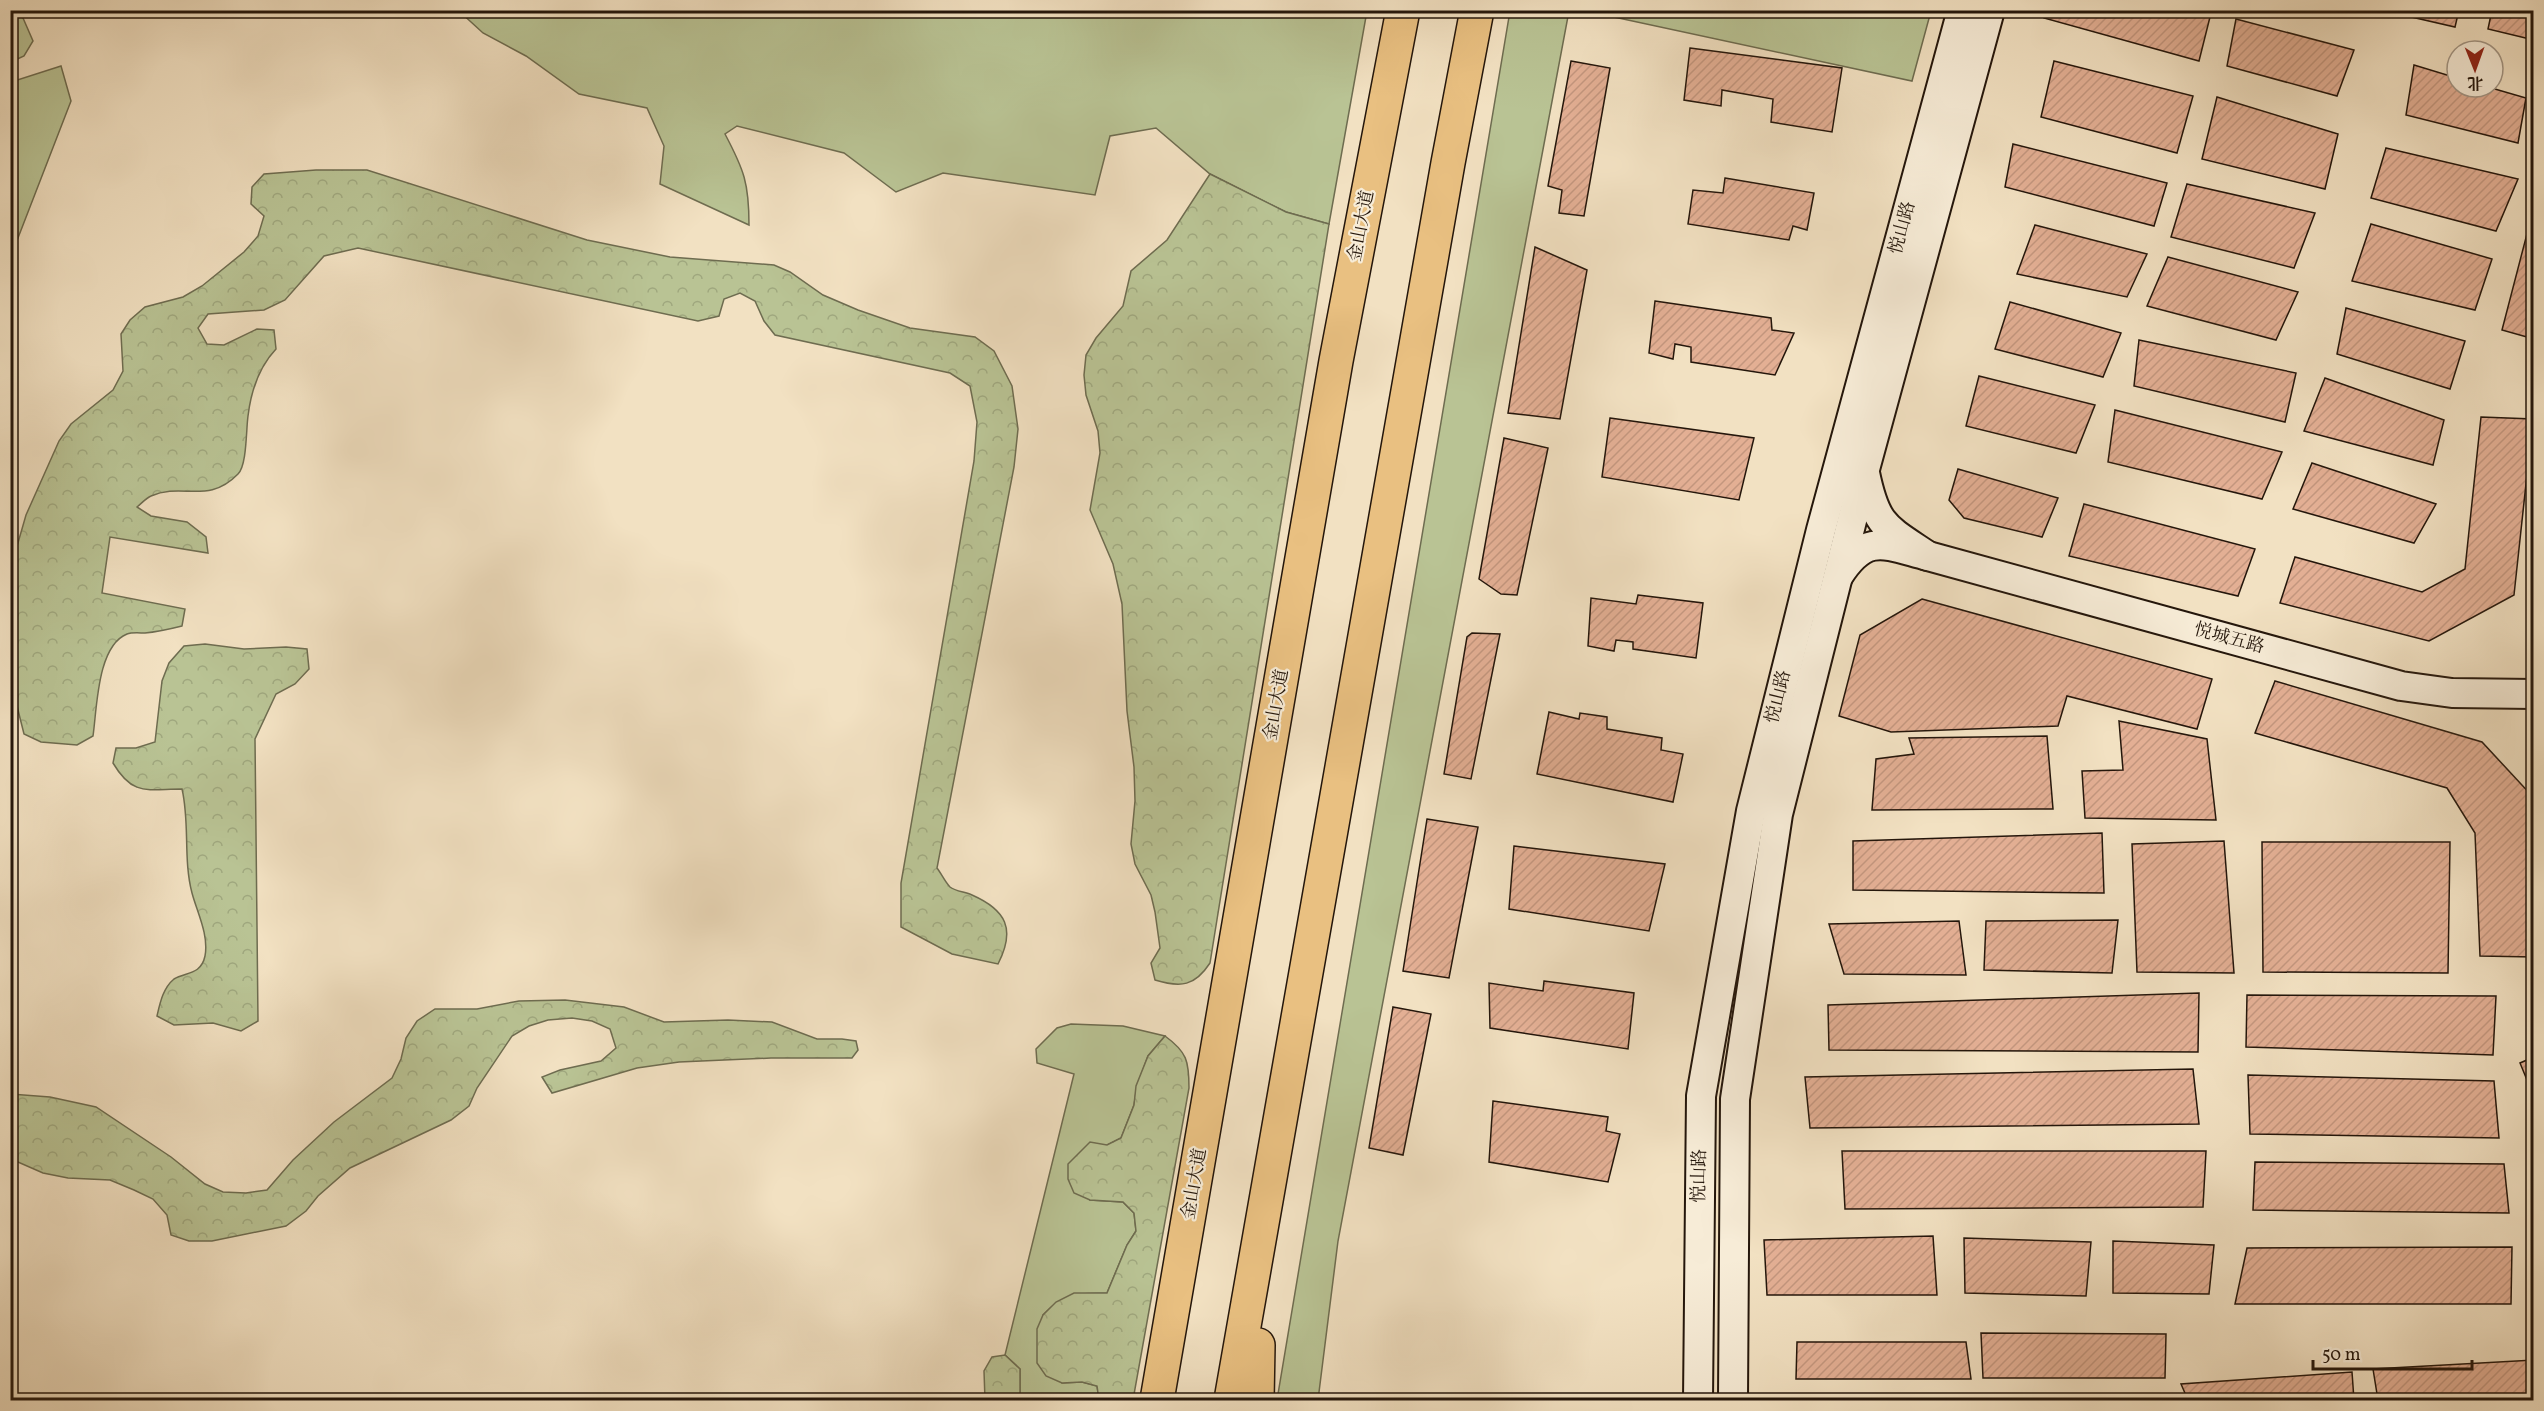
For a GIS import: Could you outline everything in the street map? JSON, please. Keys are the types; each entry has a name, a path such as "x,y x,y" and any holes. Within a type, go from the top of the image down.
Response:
{"highway":[{"name":"金山大道","path":"1157,1401 1336,361 1403,10"},
{"path":"1232,1401 1437,221 1477,10"},
{"path":"1257,1401 1260,1238"}],"main road":[{"name":"悦山路","path":"1698,1401 1701,1096 1751,811 1821,530 1962,10"},
{"name":"悦山路","path":"1733,1401 1735,1099 1778,813 1865,469 1990,10"},
{"path":"1865,469 1872,505 1880,520 1892,532 1929,556"},
{"name":"悦城五路","path":"1836,579 1859,550 1871,545 1884,545 2401,686 2452,693 2534,694"}],"green space":[{"path":"459,11 1367,11 1329,224 1286,212 1210,174 1156,128 1110,136 1095,195 943,173 896,192 844,153 737,126 725,134 744,177 748,198 749,225 660,184 664,146 647,108 579,94 526,56 483,33"},
{"path":"1510,11 1569,11 1338,1241 1318,1400 1277,1400"},
{"path":"1586,11 1931,11 1912,81"},
{"path":"11,12 23,18 33,41 24,56 11,62"},
{"path":"61,66 71,101 11,256 11,82"},
{"path":"316,170 367,170 587,240 670,257 774,265 790,272 823,295 858,310 910,328 975,337 994,351 1012,386 1018,429 1014,467 937,868 950,887 984,901 1000,914 1007,931 998,964 952,954 901,927 901,883 974,461 977,422 970,386 950,373 775,335 764,321 755,301 740,293 724,299 719,316 698,321 358,248 324,256 285,300 264,310 208,314 198,328 207,344 224,345 257,329 274,330 276,349 260,372 251,398 245,455 241,469 227,483 216,489 163,492 149,497 137,507 151,516 187,522 206,537 208,553 110,537 102,593 185,609 182,626 154,632 129,633 117,641 104,664 100,679 93,736 77,745 41,742 24,734 15,698 11,694 11,567 26,515 59,441 71,424 113,390 123,371 121,334 130,320 145,307 183,297 202,286 244,252 258,236 264,216 251,204 252,187 264,174"},
{"path":"1210,174 1286,212 1329,224 1210,963 1193,981 1172,984 1155,980 1151,963 1160,948 1155,912 1151,895 1135,864 1131,844 1135,801 1134,767 1127,711 1122,604 1113,564 1090,510 1100,453 1098,431 1086,395 1084,375 1086,355 1096,338 1123,306 1131,271 1167,240"},
{"path":"205,644 244,649 286,647 307,649 309,669 295,684 276,694 255,739 258,1021 241,1031 213,1023 174,1025 157,1016 167,987 174,979 200,967 206,948 204,932 189,880 186,815 182,789 142,789 127,781 113,763 116,748 136,748 155,742 162,681 169,663 184,646"},
{"path":"565,1000 624,1007 664,1022 728,1020 772,1022 817,1039 856,1041 858,1050 852,1058 771,1058 679,1062 637,1068 552,1093 542,1077 560,1070 601,1061 616,1048 610,1029 592,1021 572,1018 548,1020 529,1026 512,1036 477,1088 469,1106 451,1120 350,1168 318,1196 306,1211 286,1226 212,1241 189,1241 171,1235 167,1215 153,1199 110,1180 68,1178 43,1173 11,1159 11,1094 50,1097 96,1107 171,1157 205,1184 223,1192 246,1193 267,1190 293,1160 334,1122 392,1078 401,1059 406,1038 417,1021 435,1009 477,1009 519,1001"},
{"path":"1071,1024 1123,1026 1165,1036 1148,1056 1137,1086 1134,1105 1121,1138 1107,1145 1090,1200 1123,1202 1134,1213 1136,1231 1127,1245 1107,1293 1072,1295 1058,1302 1043,1315 1062,1383 1082,1382 1097,1386 1099,1400 1020,1400 1020,1369 1005,1355 1074,1074 1037,1063 1036,1049 1057,1028"},
{"path":"1165,1036 1178,1047 1185,1058 1189,1088 1133,1400 1099,1400 1097,1386 1082,1382 1062,1383 1046,1376 1037,1363 1037,1329 1043,1315 1056,1302 1074,1293 1107,1293 1127,1245 1136,1231 1134,1213 1123,1202 1090,1200 1074,1193 1068,1179 1068,1164 1090,1142 1107,1145 1121,1138 1134,1105 1136,1086 1148,1056"},
{"path":"1005,1355 1020,1369 1020,1400 985,1400 984,1371 992,1357"}],"building":[{"path":"2045,10 2186,10 2210,17 2199,61 2044,18"},
{"path":"2381,10 2459,10 2455,27"},
{"path":"2492,10 2534,10 2534,40 2488,29"},
{"path":"2236,19 2354,50 2337,96 2227,66"},
{"path":"1690,48 1842,68 1832,132 1771,122 1773,99 1722,90 1721,106 1684,100"},
{"path":"1571,61 1610,68 1584,216 1559,213 1562,190 1548,186"},
{"path":"2054,61 2193,96 2177,153 2041,117"},
{"path":"2414,65 2445,74 2445,99 2505,99 2505,92 2526,98 2518,143 2406,115"},
{"path":"2217,97 2338,134 2325,189 2202,159"},
{"path":"2013,144 2167,183 2154,226 2005,187"},
{"path":"2386,148 2518,179 2496,231 2371,198"},
{"path":"1725,178 1814,193 1807,230 1793,226 1789,240 1688,224 1693,190 1723,193"},
{"path":"2187,184 2315,213 2294,268 2171,237"},
{"path":"2371,224 2492,259 2475,310 2352,281"},
{"path":"2035,225 2147,254 2127,297 2017,274"},
{"path":"2529,226 2534,227 2534,339 2502,330"},
{"path":"1535,247 1587,270 1560,419 1508,413"},
{"path":"2168,257 2298,292 2276,340 2147,306"},
{"path":"1655,301 1771,318 1772,330 1794,333 1775,375 1691,362 1691,347 1675,344 1673,359 1649,353"},
{"path":"2010,302 2121,333 2103,377 1995,349"},
{"path":"2346,308 2465,341 2450,389 2337,354"},
{"path":"2139,340 2296,373 2285,422 2134,386"},
{"path":"1979,376 2095,405 2076,453 1966,426"},
{"path":"2325,378 2444,420 2433,465 2304,431"},
{"path":"2115,410 2282,452 2262,499 2108,462"},
{"path":"2481,417 2533,419 2514,595 2429,641 2280,603 2295,557 2422,592 2465,569"},
{"path":"1610,418 1754,438 1739,500 1602,477"},
{"path":"1504,438 1548,448 1517,595 1501,594 1479,579"},
{"path":"2312,463 2436,504 2414,543 2293,509"},
{"path":"1958,469 2058,498 2042,537 1964,518 1949,500"},
{"path":"2084,504 2255,549 2238,596 2069,556"},
{"path":"1638,595 1703,603 1696,658 1633,649 1633,642 1616,640 1614,651 1588,646 1591,598 1636,604"},
{"path":"1922,599 2212,679 2197,729 2067,696 2058,726 1891,732 1839,716 1860,635"},
{"path":"1472,633 1500,634 1471,779 1444,774 1467,637"},
{"path":"2275,681 2482,742 2534,798 2534,957 2480,956 2475,833 2447,788 2255,733"},
{"path":"1549,712 1579,719 1580,713 1607,717 1607,729 1662,738 1661,750 1683,754 1673,802 1537,774"},
{"path":"2119,721 2207,739 2216,820 2085,818 2082,771 2123,770"},
{"path":"2047,736 2053,809 1872,810 1876,759 1914,754 1909,738"},
{"path":"1427,819 1478,827 1449,978 1403,971"},
{"path":"2102,833 2104,893 1853,890 1853,841"},
{"path":"2224,841 2234,973 2137,972 2132,844"},
{"path":"2262,842 2450,842 2448,973 2263,972"},
{"path":"1514,846 1665,864 1649,931 1509,909"},
{"path":"2118,920 2112,973 1984,970 1986,921"},
{"path":"1959,921 1966,975 1844,974 1829,924"},
{"path":"1544,981 1634,993 1628,1049 1490,1028 1489,983 1543,991"},
{"path":"2199,993 2198,1052 1829,1050 1828,1005"},
{"path":"2247,995 2496,996 2493,1055 2246,1047"},
{"path":"1393,1007 1431,1014 1403,1155 1369,1148"},
{"path":"2534,1057 2534,1097 2520,1063"},
{"path":"2193,1069 2199,1124 1810,1128 1805,1077"},
{"path":"2248,1075 2494,1081 2499,1138 2250,1134"},
{"path":"1493,1101 1608,1117 1606,1131 1620,1134 1608,1182 1489,1162"},
{"path":"1842,1151 2206,1151 2203,1207 1845,1209"},
{"path":"2255,1162 2504,1164 2509,1213 2253,1210"},
{"path":"1933,1236 1937,1295 1767,1295 1764,1240"},
{"path":"1964,1238 2091,1242 2086,1296 1965,1293"},
{"path":"2113,1241 2214,1245 2209,1294 2113,1293"},
{"path":"2512,1247 2511,1304 2235,1304 2247,1248"},
{"path":"1981,1333 2166,1334 2165,1378 1983,1378"},
{"path":"1797,1342 1966,1342 1971,1379 1796,1379"},
{"path":"2534,1360 2534,1397 2378,1400 2373,1369"},
{"path":"2352,1372 2354,1400 2188,1400 2181,1384"}]}
